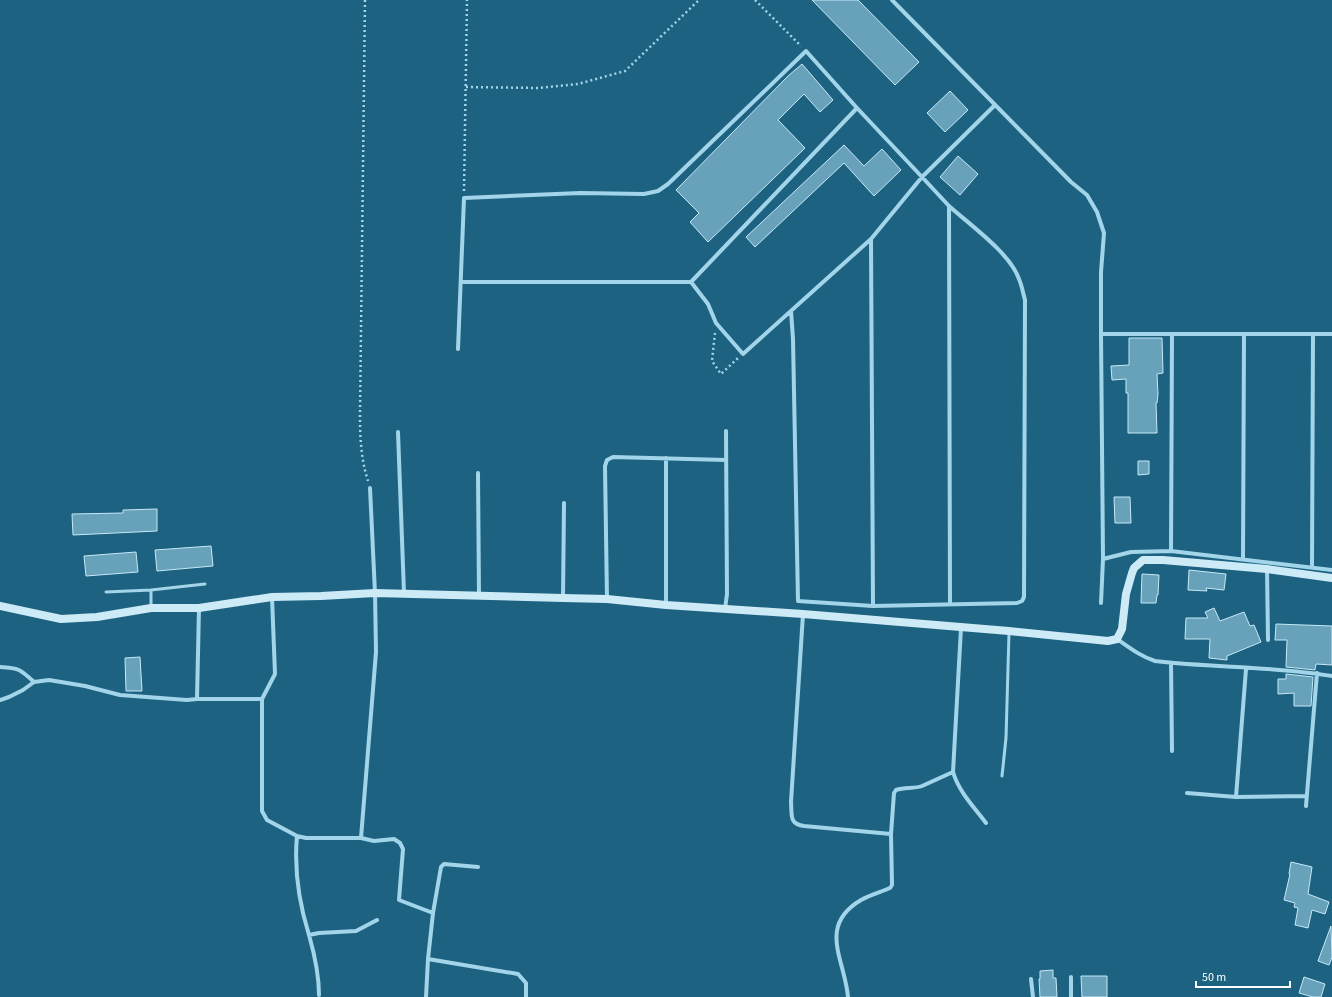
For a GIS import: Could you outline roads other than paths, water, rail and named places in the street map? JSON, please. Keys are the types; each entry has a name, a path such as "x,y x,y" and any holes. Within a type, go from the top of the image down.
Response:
{"street":[{"path":"892,0 1071,182 1087,195 1097,212 1104,233 1101,272 1103,559 1101,603"},
{"path":"458,349 464,198 580,193 644,194 658,190 668,184 806,51 949,206 998,250 1012,265 1019,278 1025,300 1024,597 1022,601 1017,603 873,606 798,601 793,339 790,311"},
{"path":"691,282 708,304 716,322 744,354 790,311 872,239 922,177 995,105"},
{"path":"461,282 691,282 857,108"},
{"path":"949,206 950,604"},
{"path":"872,239 873,606"},
{"path":"1101,334 1332,334"},
{"path":"1171,551 1172,334"},
{"path":"1243,559 1244,334"},
{"path":"1312,568 1313,334"},
{"path":"725,609 727,594 726,431"},
{"path":"398,432 404,594"},
{"path":"607,599 605,466 607,460 613,457 726,460"},
{"path":"666,458 666,605"},
{"path":"478,473 479,595"},
{"path":"362,838 376,652 370,488"},
{"path":"563,598 564,503"},
{"path":"1103,559 1131,552 1171,551 1332,570"},
{"path":"0,606 62,619 97,617 152,608 198,608 272,597 375,593 607,599 666,605 802,614 1009,631 1108,641 1117,638 1122,629 1126,594 1132,573 1134,568 1143,560 1163,560 1267,569 1332,578"},
{"path":"1267,569 1268,640"},
{"path":"272,597 274,674 262,699 262,811 267,820 297,836 306,838 362,838 374,841 394,839 400,843 403,849 398,895 399,900 433,913"},
{"path":"197,699 198,608"},
{"path":"802,614 791,802 792,817 794,822 798,825 804,826 891,834"},
{"path":"961,628 953,772 956,782 963,793 986,823"},
{"path":"1117,638 1134,652 1155,661 1246,669 1317,673 1332,676"},
{"path":"1171,663 1172,751"},
{"path":"0,667 16,668 21,670 34,682"},
{"path":"1236,797 1246,669"},
{"path":"1306,806 1316,701 1317,673"},
{"path":"0,700 23,690 34,682 49,680 85,686 120,695 187,700 262,699"},
{"path":"848,997 847,986 840,961 837,928 840,920 854,905 862,899 890,888 892,884 891,834 896,790 918,788 953,772"},
{"path":"1187,793 1236,797 1307,796"},
{"path":"297,836 296,863 299,891 316,959 320,995"},
{"path":"426,997 433,913 441,867 444,864 478,867"},
{"path":"309,935 318,933 356,931 377,920"},
{"path":"428,959 518,974 526,983 526,997"},
{"path":"1071,977 1071,997"},
{"path":"1031,979 1033,997"}],"lane":[{"path":"106,592 151,590 205,584"},
{"path":"151,590 152,608"},
{"path":"1002,776 1006,738 1009,631"}]}
